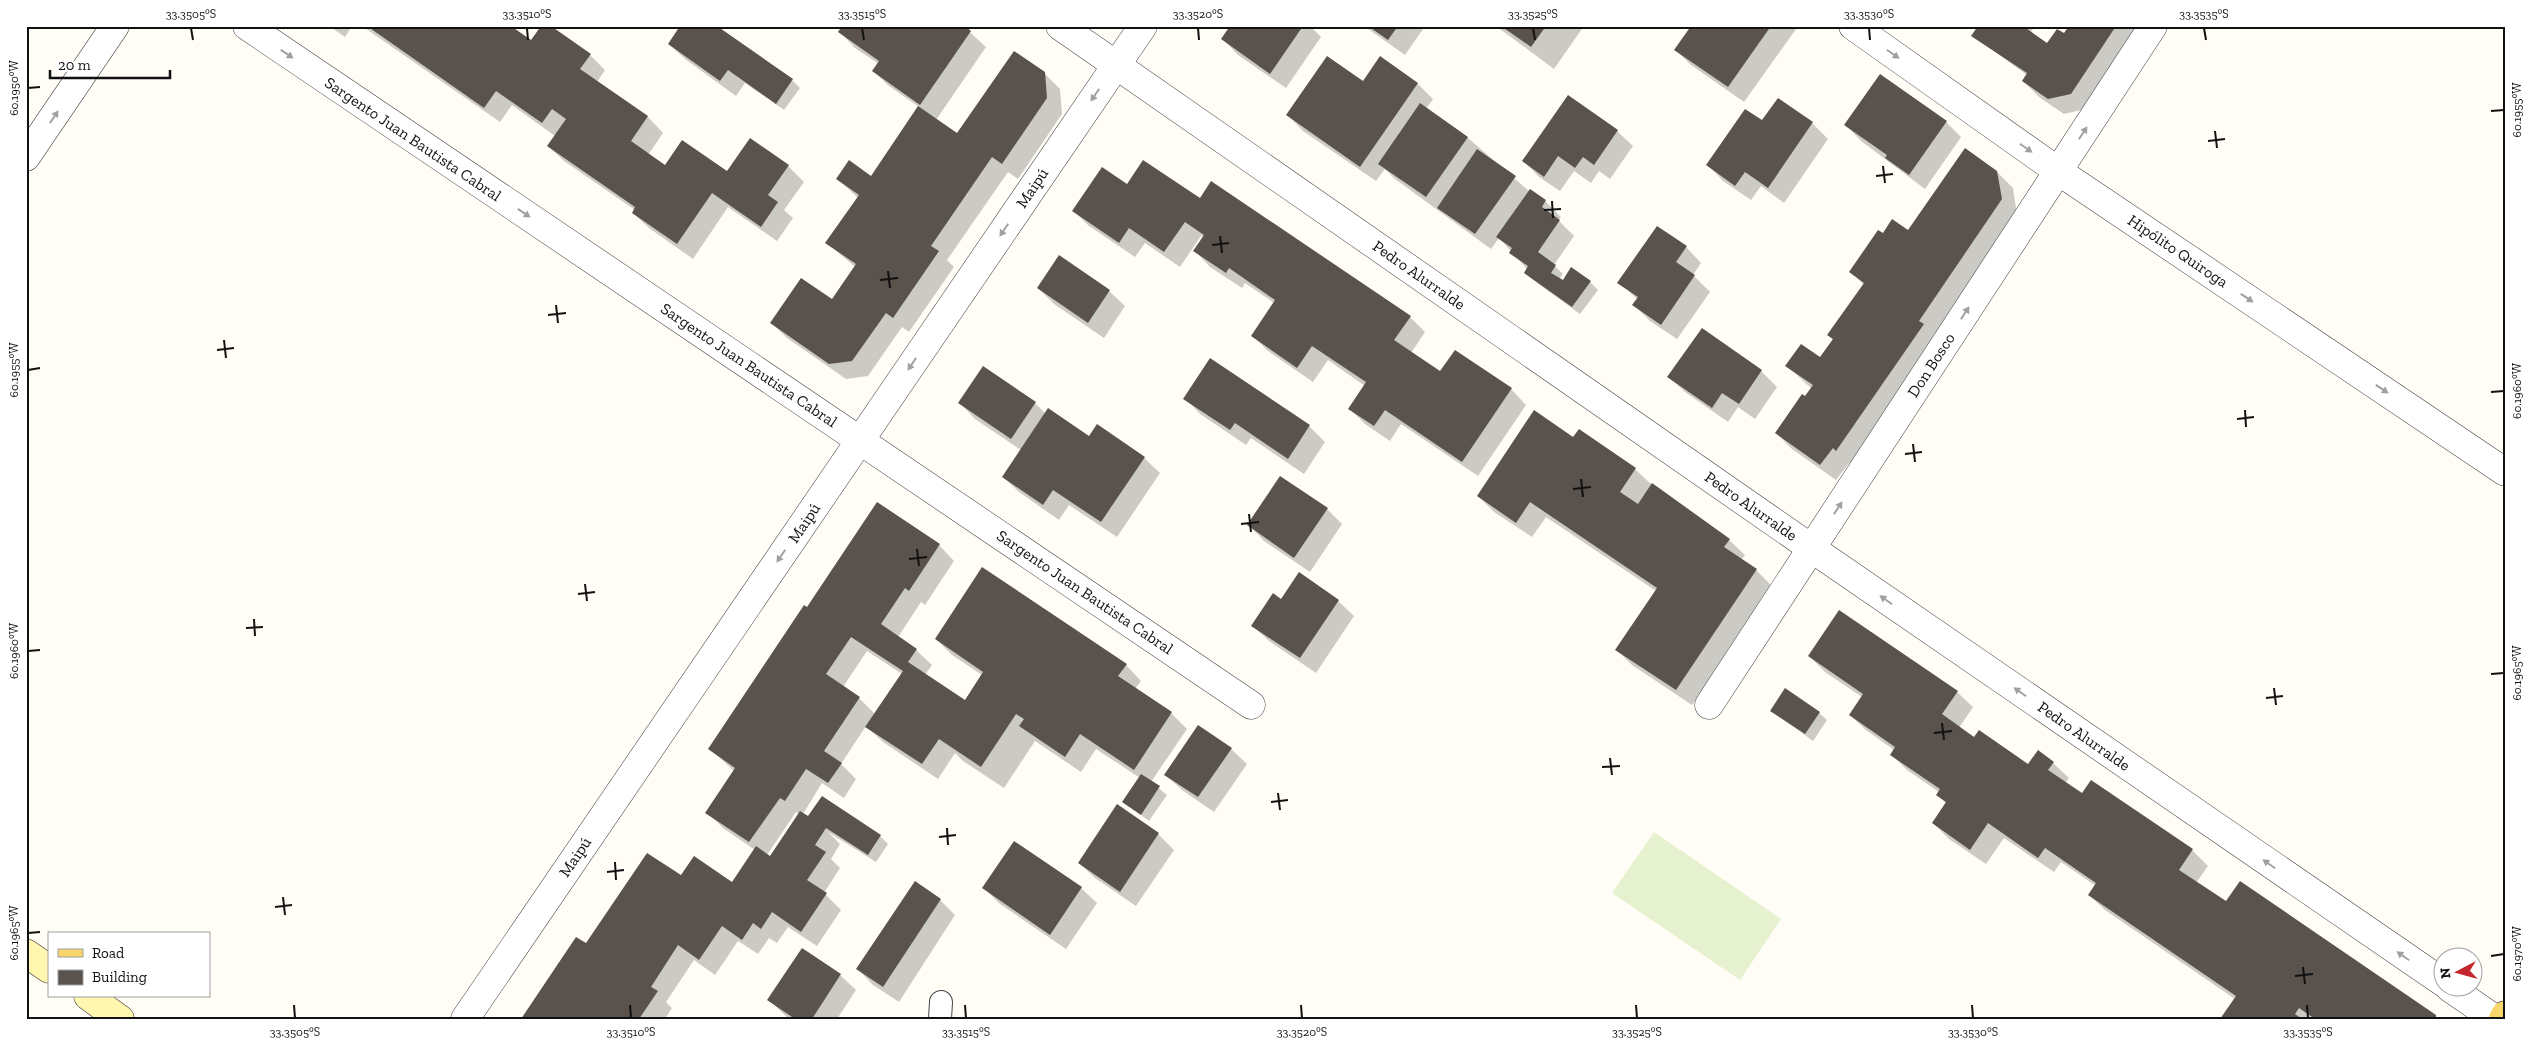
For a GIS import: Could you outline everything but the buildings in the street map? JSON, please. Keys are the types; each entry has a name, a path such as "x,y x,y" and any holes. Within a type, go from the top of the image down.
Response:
{"main road":[{"path":"26,953 48,968"},
{"path":"91,998 119,1018"},
{"path":"2502,1019 2505,1016"}],"street":[{"path":"26,157 115,26"},
{"name":"Sargento Juan Bautista Cabral","path":"247,26 1251,705"},
{"name":"Pedro Alurralde","path":"1060,26 1811,548 2434,976"},
{"name":"Maipú","path":"465,1019 1143,26"},
{"name":"Hipólito Quiroga","path":"1853,26 2058,171 2505,472"},
{"name":"Don Bosco","path":"1709,705 2154,26"},
{"path":"2465,998 2495,1019"}],"green space":[{"path":"1654,832 1781,919 1740,980 1612,893"}]}
